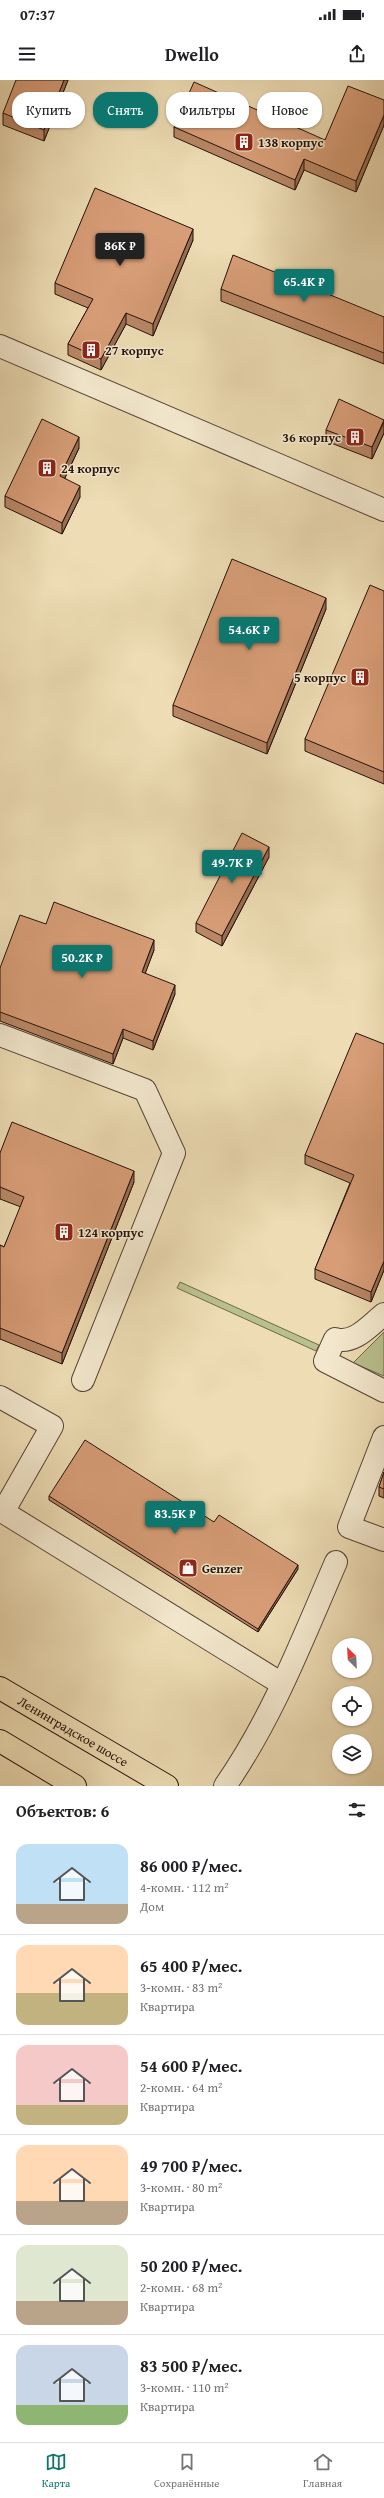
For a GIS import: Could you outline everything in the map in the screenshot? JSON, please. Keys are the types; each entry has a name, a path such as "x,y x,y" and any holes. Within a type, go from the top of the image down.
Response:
{"highway":[{"name":"Ленинградское шоссе","path":"0,1688 167,1786"},
{"path":"0,1742 75,1786"}],"lane":[{"path":"0,346 384,510"},
{"path":"0,1035 145,1090 174,1153 83,1380"},
{"path":"384,1314 352,1339 343,1342 335,1340 325,1361 384,1391"},
{"path":"0,1397 52,1426 2,1511 282,1684"},
{"path":"384,1437 349,1527 384,1540"},
{"path":"225,1786 250,1750 282,1684 336,1562"}],"green space":[{"path":"180,1282 319,1345 316,1351 177,1288"},
{"path":"384,1332 384,1376 353,1363"}],"building":[{"path":"16,80 64,80 59,92 12,92 12,117 3,113"},
{"path":"194,82 217,92 190,92"},
{"path":"348,86 384,100 384,115 356,181 304,159 295,180 176,128 249,128 249,106 257,110 257,128 298,128 325,140"},
{"path":"95,188 193,229 153,324 126,313 101,359 68,344 93,299 55,283"},
{"path":"233,255 384,317 384,353 221,289"},
{"name":"36 корпус","path":"339,399 384,420 372,447 326,430"},
{"name":"24 корпус","path":"42,419 79,437 60,476 80,486 62,523 5,496"},
{"path":"232,559 326,598 267,743 173,705"},
{"name":"5 корпус","path":"370,585 384,591 384,772 305,739"},
{"path":"242,833 269,847 222,936 196,923"},
{"path":"54,902 154,940 142,972 175,985 153,1041 123,1029 113,1054 0,1012 0,968 20,915 46,924"},
{"path":"356,1033 384,1044 384,1261 371,1292 315,1269 354,1175 305,1155"},
{"name":"124 корпус","path":"12,1122 134,1171 62,1353 0,1328 0,1245 4,1247 24,1197 0,1187 0,1153"},
{"path":"85,1440 214,1522 219,1515 298,1565 258,1629 49,1496"},
{"path":"384,1472 384,1489 379,1487"}],"place":[{"name":"138 корпус","path":"244,142"},
{"name":"27 корпус","path":"91,350"},
{"name":"36 корпус","path":"355,437"},
{"name":"24 корпус","path":"47,468"},
{"name":"5 корпус","path":"360,677"},
{"name":"124 корпус","path":"64,1232"},
{"name":"Genzer","path":"188,1568"}]}
